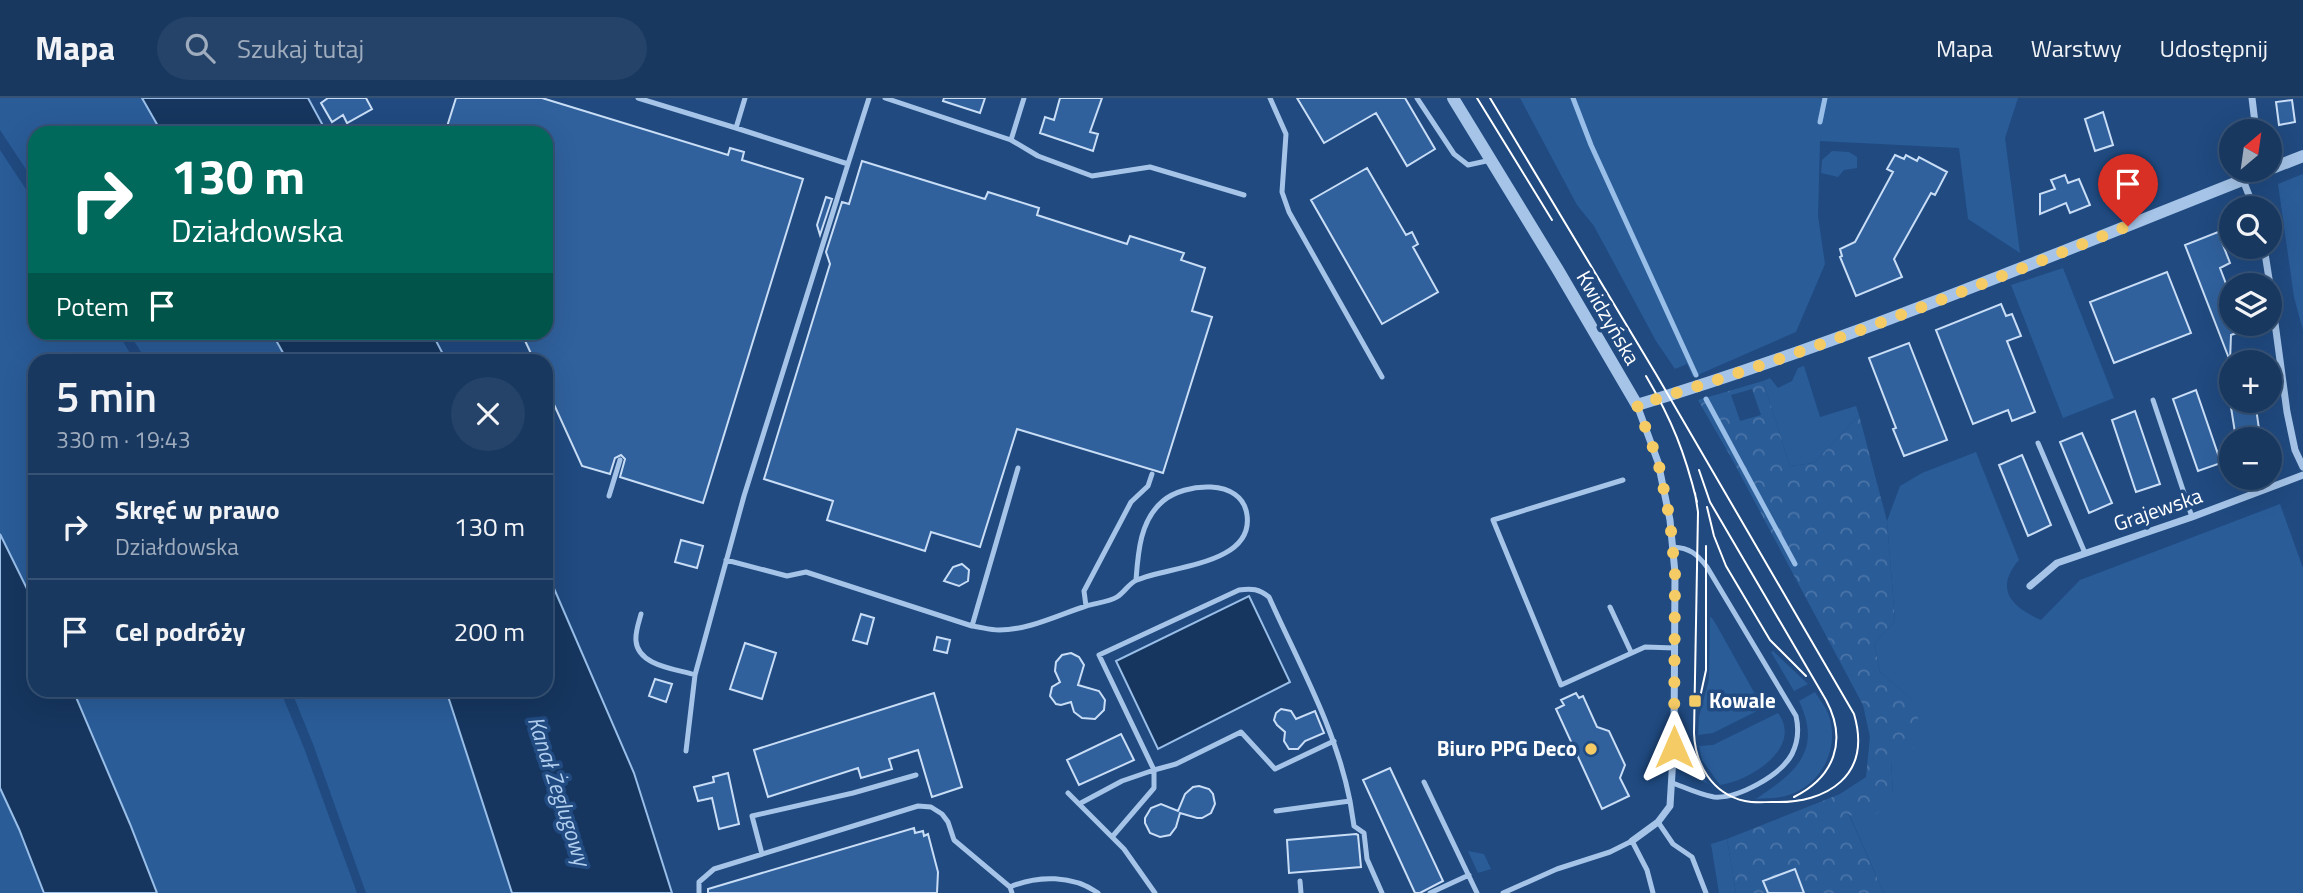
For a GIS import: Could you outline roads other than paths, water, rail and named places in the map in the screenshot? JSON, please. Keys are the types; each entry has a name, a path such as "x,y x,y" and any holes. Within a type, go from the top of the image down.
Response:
{"street":[{"name":"Kwidzyńska","path":"1453,98 1637,405 1658,461 1669,511 1673,547 1673,783 1670,806 1658,822 1632,841"},
{"path":"2252,98 2255,119"},
{"path":"2282,164 2303,156"},
{"path":"1637,405 1756,368 1840,338 2238,182"},
{"path":"2277,336 2287,412 2295,450 2303,467"},
{"name":"Grajewska","path":"2030,586 2057,563 2192,517 2303,475"}],"lane":[{"path":"638,98 848,164"},
{"path":"736,128 745,98"},
{"path":"686,751 695,675 726,560 869,98"},
{"path":"885,98 1011,140 1038,156 1092,176 1150,167 1244,195"},
{"path":"1011,140 1024,98"},
{"path":"1270,98 1286,134 1282,192 1289,212 1382,377"},
{"path":"1417,98 1460,160 1468,165 1491,160"},
{"path":"2153,400 2192,517"},
{"path":"2038,443 2085,553"},
{"path":"609,496 620,460"},
{"path":"972,626 1018,468"},
{"path":"1086,606 1084,591 1131,502 1148,486 1152,474"},
{"path":"1623,480 1493,520 1561,685 1645,647 1675,648"},
{"path":"726,560 787,576 806,572 972,626 999,630 1025,627 1117,597 1136,580 1227,553 1241,542 1247,528 1244,504 1236,494 1222,487 1210,486 1179,492 1163,500 1146,525 1139,546 1136,580"},
{"path":"1673,547 1683,547 1696,553 1707,567 1796,716 1798,725 1792,755 1785,764 1747,791 1715,797 1673,783"},
{"path":"1112,837 1154,788 1154,769 1099,655 1239,590 1260,590 1269,597 1335,741 1345,772 1354,826 1364,833 1367,859 1382,893"},
{"path":"1610,607 1631,652"},
{"path":"641,614 635,640 639,651 655,663 695,675"},
{"path":"1079,804 1122,780 1176,764 1241,732 1275,769 1335,741"},
{"path":"762,854 752,816 853,793 916,775"},
{"path":"1424,782 1477,893"},
{"path":"1068,793 1124,849 1155,893"},
{"path":"1276,811 1350,801"},
{"path":"699,893 699,882 714,869 918,806 931,807 942,814 954,840 1011,890 1047,877 1078,883 1098,893"},
{"path":"1658,822 1673,844 1692,857 1706,893"},
{"path":"1632,841 1647,870 1653,893"},
{"name":"Kwidzyńska","path":"1503,893 1632,841"},
{"path":"1430,893 1469,875"},
{"path":"1300,881 1301,893"}],"water":[{"path":"142,98 308,98 323,126 158,126"},
{"path":"276,340 436,340 443,354 284,354"},
{"path":"0,534 28,591 28,697 76,697 157,893 44,893 0,788"},
{"name":"Kanał Żeglugowy","path":"553,586 634,773 672,893 512,893 448,697 553,697"},
{"path":"1249,596 1290,682 1158,749 1116,661"}],"waterway":[{"path":"1573,98 1591,145 1696,375"},
{"path":"1820,122 1825,98"},
{"path":"1706,399 1795,564"}],"tram line":[{"path":"1477,98 1552,220"},
{"path":"1490,98 1656,374 1854,714 1858,735 1857,754 1851,769 1841,782 1811,798 1758,802 1733,797 1715,785 1698,756 1694,733 1698,512 1695,493"},
{"path":"1646,376 1677,437 1697,502"},
{"path":"1699,470 1710,502 1833,715 1836,743 1828,768 1808,789 1794,797"},
{"path":"1707,507 1714,536 1726,566 1770,640 1806,676"},
{"path":"1701,693 1706,670 1706,546"}],"place":[{"name":"Kowale","path":"1695,701"},
{"name":"Biuro PPG Deco","path":"1591,749"}]}
